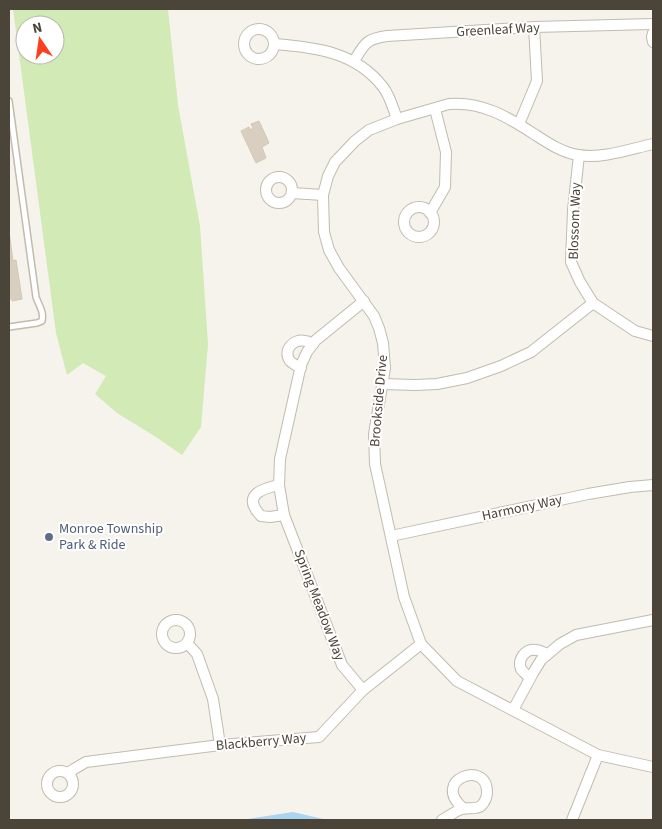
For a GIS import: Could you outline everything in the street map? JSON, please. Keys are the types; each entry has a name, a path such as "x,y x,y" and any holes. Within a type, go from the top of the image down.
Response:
{"street":[{"name":"Greenleaf Way","path":"354,61 364,46 373,38 388,36 653,24"},
{"path":"519,124 537,81 534,28"},
{"path":"653,33 653,42"},
{"path":"274,44 302,46 329,51 354,61 372,75 384,88 397,119"},
{"name":"Brookside Drive","path":"653,144 602,155 579,155 553,146 519,124 488,108 473,104 449,104 397,119 368,130 354,140 335,162 322,195 324,232 329,250 339,268 374,316 380,328 385,368 374,434 375,464 404,597 421,644 457,681 598,755 653,767"},
{"path":"430,213 445,187 446,152 435,109"},
{"name":"Blossom Way","path":"579,155 572,210 571,262 580,282 593,303 635,331 653,336"},
{"path":"292,192 322,195"},
{"name":"Spring Meadow Way","path":"363,690 342,665 284,515 278,485 280,459 301,368 307,352 316,340 364,301"},
{"path":"383,384 437,384 468,378 502,366 531,352 593,303"},
{"path":"301,368 290,361 288,349 291,344 297,341 304,340 313,344"},
{"path":"278,485 258,492 254,498 254,504 256,512 261,516 270,518 284,515"},
{"name":"Harmony Way","path":"391,536 579,496 653,485"},
{"path":"513,710 540,660 560,644 576,635 653,620"},
{"path":"187,642 196,654 214,699 220,745"},
{"name":"Blackberry Way","path":"68,773 86,762 220,745 319,737 363,690 421,644"},
{"path":"530,678 522,670 520,664 522,657 530,650 538,650 548,654"},
{"path":"572,820 598,755"},
{"path":"442,820 464,808"}],"lane":[{"path":"9,101 36,297 43,316 42,321 37,323 9,327"}],"green space":[{"path":"13,9 168,9 178,105 200,226 208,344 201,427 182,455 117,413 95,394 106,376 83,363 67,375 56,333 20,65 65,65 65,15 15,15 15,24"}],"water":[{"path":"293,812 323,820 242,820"}],"building":[{"path":"259,121 269,143 262,147 266,158 256,163 241,131 249,127 250,130 253,128 251,124"},
{"path":"9,231 13,261 16,260 22,299 12,301 12,299 9,299"}],"place":[{"name":"Monroe Township Park & Ride","path":"49,537"}]}
